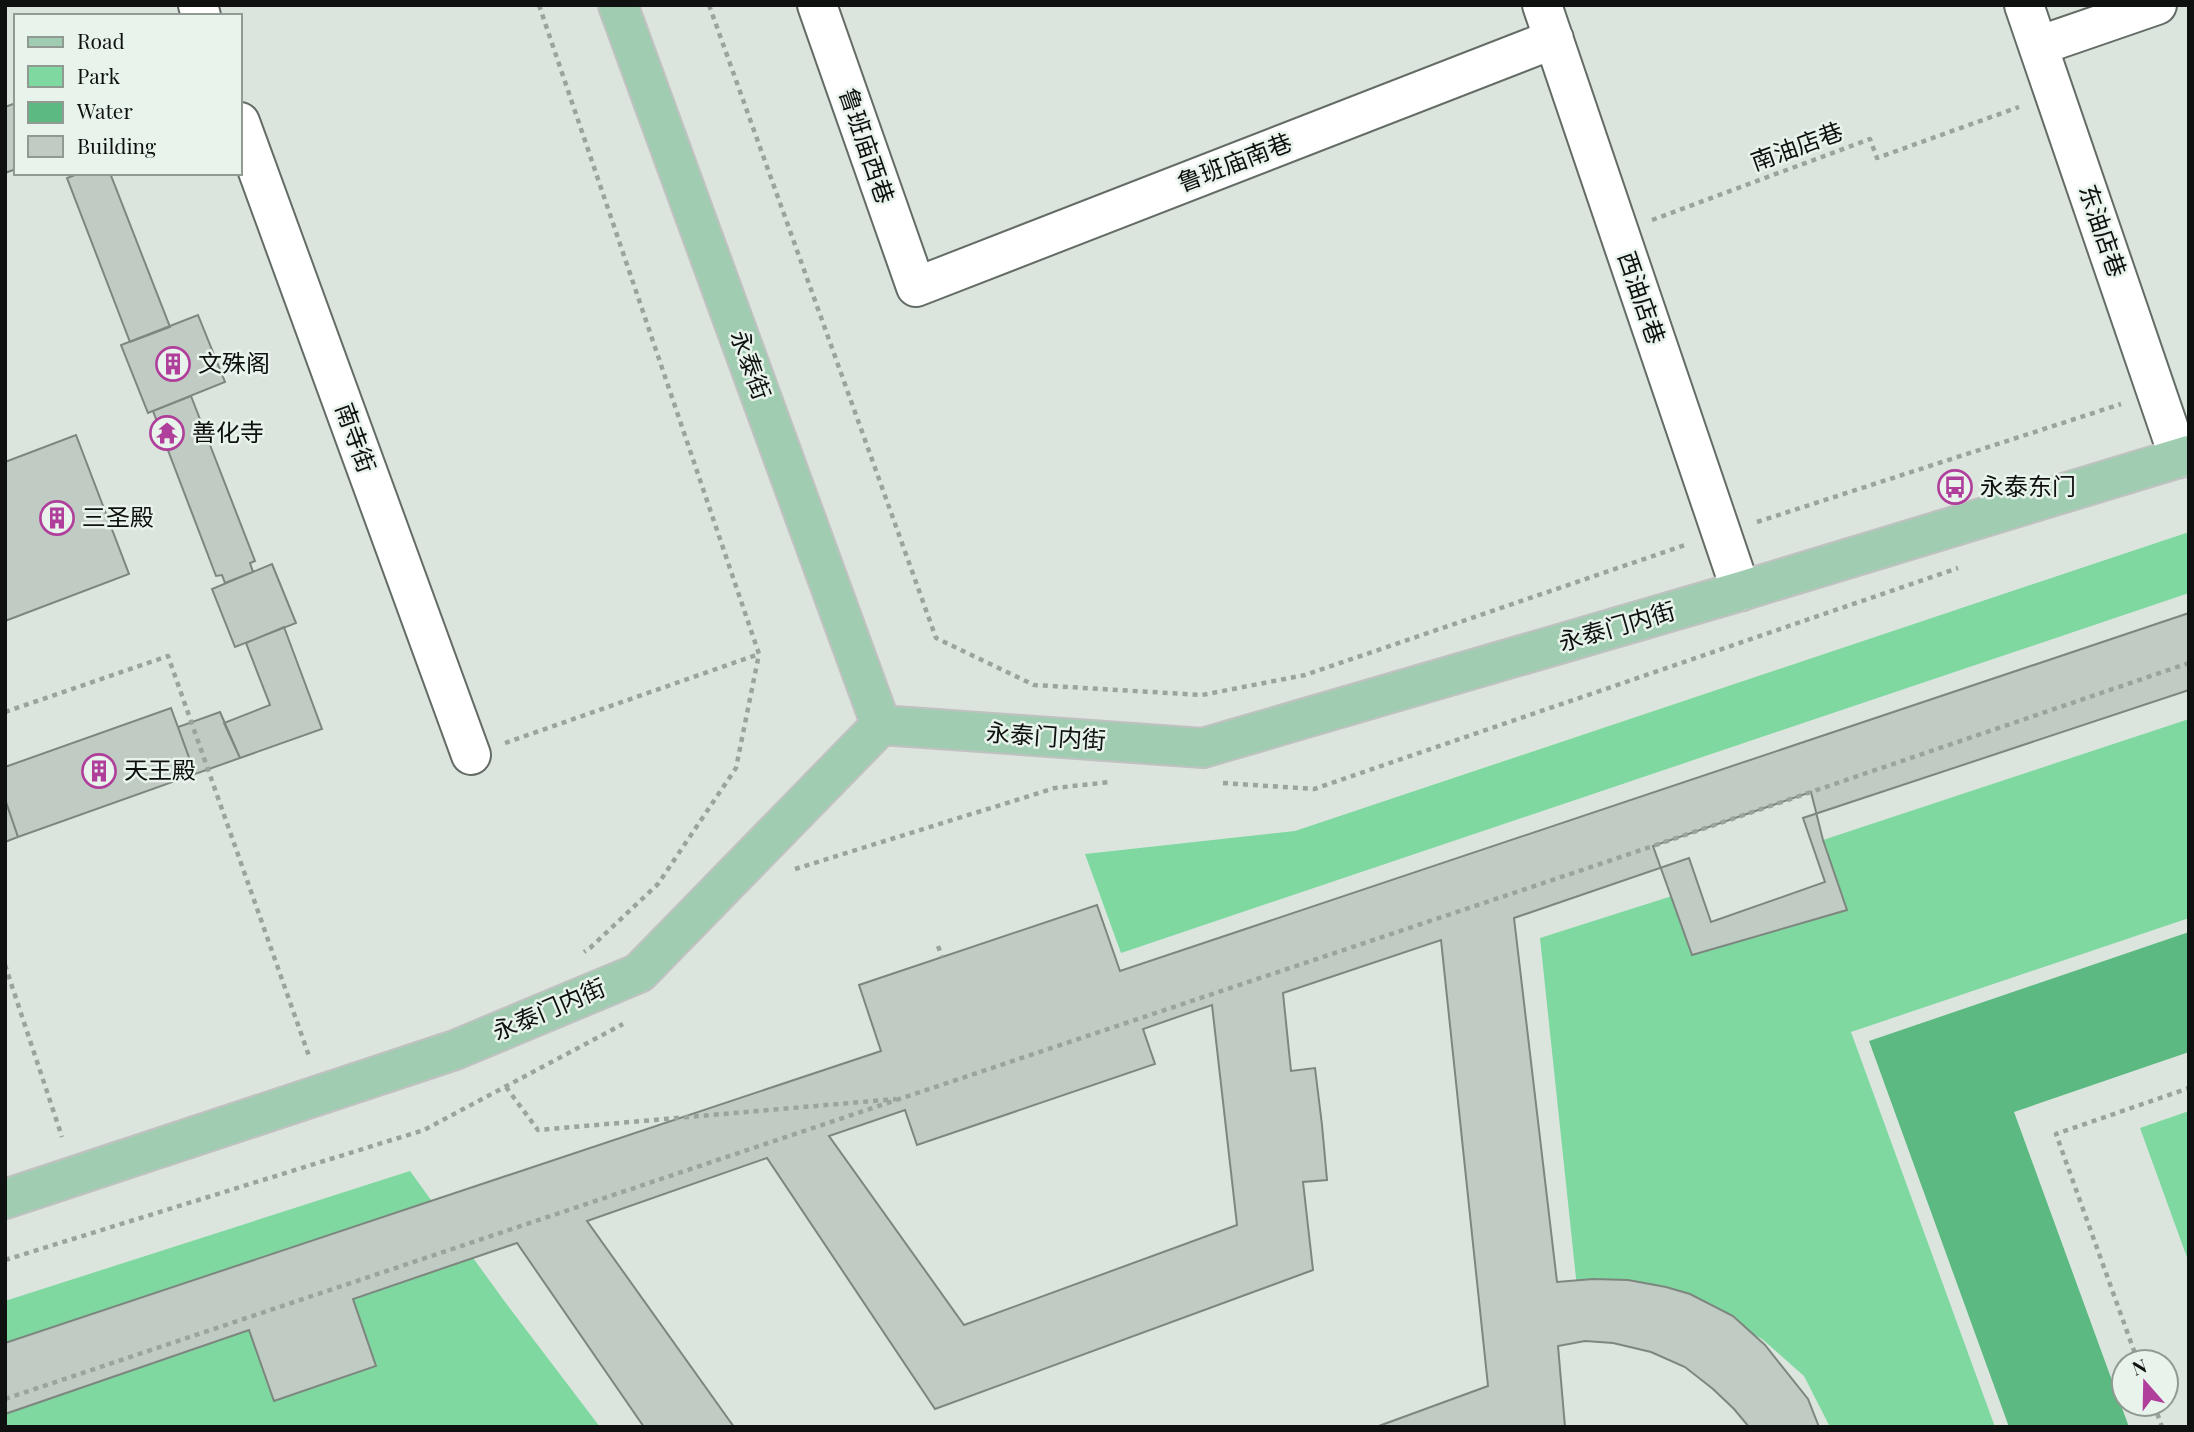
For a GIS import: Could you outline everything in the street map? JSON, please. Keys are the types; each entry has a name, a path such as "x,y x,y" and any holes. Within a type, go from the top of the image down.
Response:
{"main road":[{"name":"永泰街","path":"618,5 881,725"},
{"name":"永泰门内街","path":"5,1199 455,1050 639,973 881,725 1203,748 1741,591 2184,456"}],"street":[{"name":"鲁班庙西巷","path":"817,5 916,288"},
{"name":"东油店巷","path":"2024,5 2158,392 2184,456"},
{"path":"2038,46 2157,5"},
{"name":"西油店巷","path":"1548,22 1741,591"},
{"name":"鲁班庙南巷","path":"916,288 1548,22"},
{"name":"南寺街","path":"242,127 471,755"}],"path":[{"path":"539,5 759,654 736,768 658,884 590,948 580,954"},
{"path":"709,5 936,638 1034,685 1202,695 1305,675 1720,534 2158,392"},
{"name":"南油店巷","path":"1619,232 1870,139 1877,158 2055,94"},
{"path":"1222,783 1314,789 1967,565"},
{"path":"471,755 759,654"},
{"path":"5,712 168,656 309,1056 296,1060"},
{"path":"5,1399 1615,859 2189,663"},
{"path":"785,873 1055,788 1117,781"},
{"path":"938,946 942,957"},
{"path":"5,965 61,1137"},
{"path":"5,1260 424,1130 624,1023"},
{"path":"506,1087 538,1130 904,1098"},
{"path":"2133,1348 2056,1134 2189,1088"},
{"path":"50,1141 75,1133"}],"green space":[{"path":"2189,532 2189,593 1121,953 1085,854 1295,831"},
{"path":"2189,719 2189,918 1851,1032 1995,1427 1830,1427 1804,1376 1762,1339 1714,1312 1578,1297 1540,938 1672,896 1692,955 1847,910 1823,840"},
{"path":"2189,1111 2189,1263 2140,1128"},
{"path":"410,1171 600,1427 5,1427 5,1301"}],"water":[{"path":"2189,932 2189,1052 2014,1112 2110,1375 2110,1418 2126,1418 2129,1427 2009,1427 1869,1041"}],"building":[{"path":"14,104 14,170 5,173 5,107"},
{"path":"75,175 111,175 170,327 130,342 67,178"},
{"name":"文殊阁","path":"198,315 225,382 148,413 121,345"},
{"path":"191,396 255,561 250,563 253,572 225,583 222,575 216,576 153,411"},
{"name":"三圣殿","path":"76,435 129,574 5,621 5,462"},
{"path":"272,564 296,623 235,647 212,589"},
{"path":"2189,613 2189,690 1803,818 1825,882 1711,922 1689,858 1514,918 1557,1282 1628,1280 1666,1287 1690,1294 1733,1316 1765,1345 1808,1399 1819,1427 1749,1427 1713,1389 1685,1367 1651,1352 1613,1343 1585,1341 1558,1346 1565,1427 1376,1427 1488,1386 1441,940 1283,993 1291,1071 1315,1068 1322,1125 1327,1180 1303,1182 1313,1270 935,1409 767,1158 587,1221 734,1427 644,1427 517,1243 353,1299 376,1366 274,1401 249,1330 5,1414 5,1343 881,1051 859,985 1097,905 1120,971","holes":["1212,1005 1237,1225 964,1325 829,1136 905,1110 917,1145 1155,1064 1143,1029"]},
{"path":"284,627 322,729 240,758 224,723 270,705 246,643"},
{"name":"天王殿","path":"171,708 195,774 18,837 5,799 5,767"},
{"path":"220,712 240,758 195,774 178,727"},
{"path":"1811,792 1823,840 1847,910 1692,955 1653,846"},
{"path":"5,799 18,837 5,842"}],"place":[{"name":"文殊阁","path":"173,364"},
{"name":"善化寺","path":"167,433"},
{"name":"永泰东门","path":"1955,487"},
{"name":"三圣殿","path":"57,518"},
{"name":"天王殿","path":"99,771"}]}
